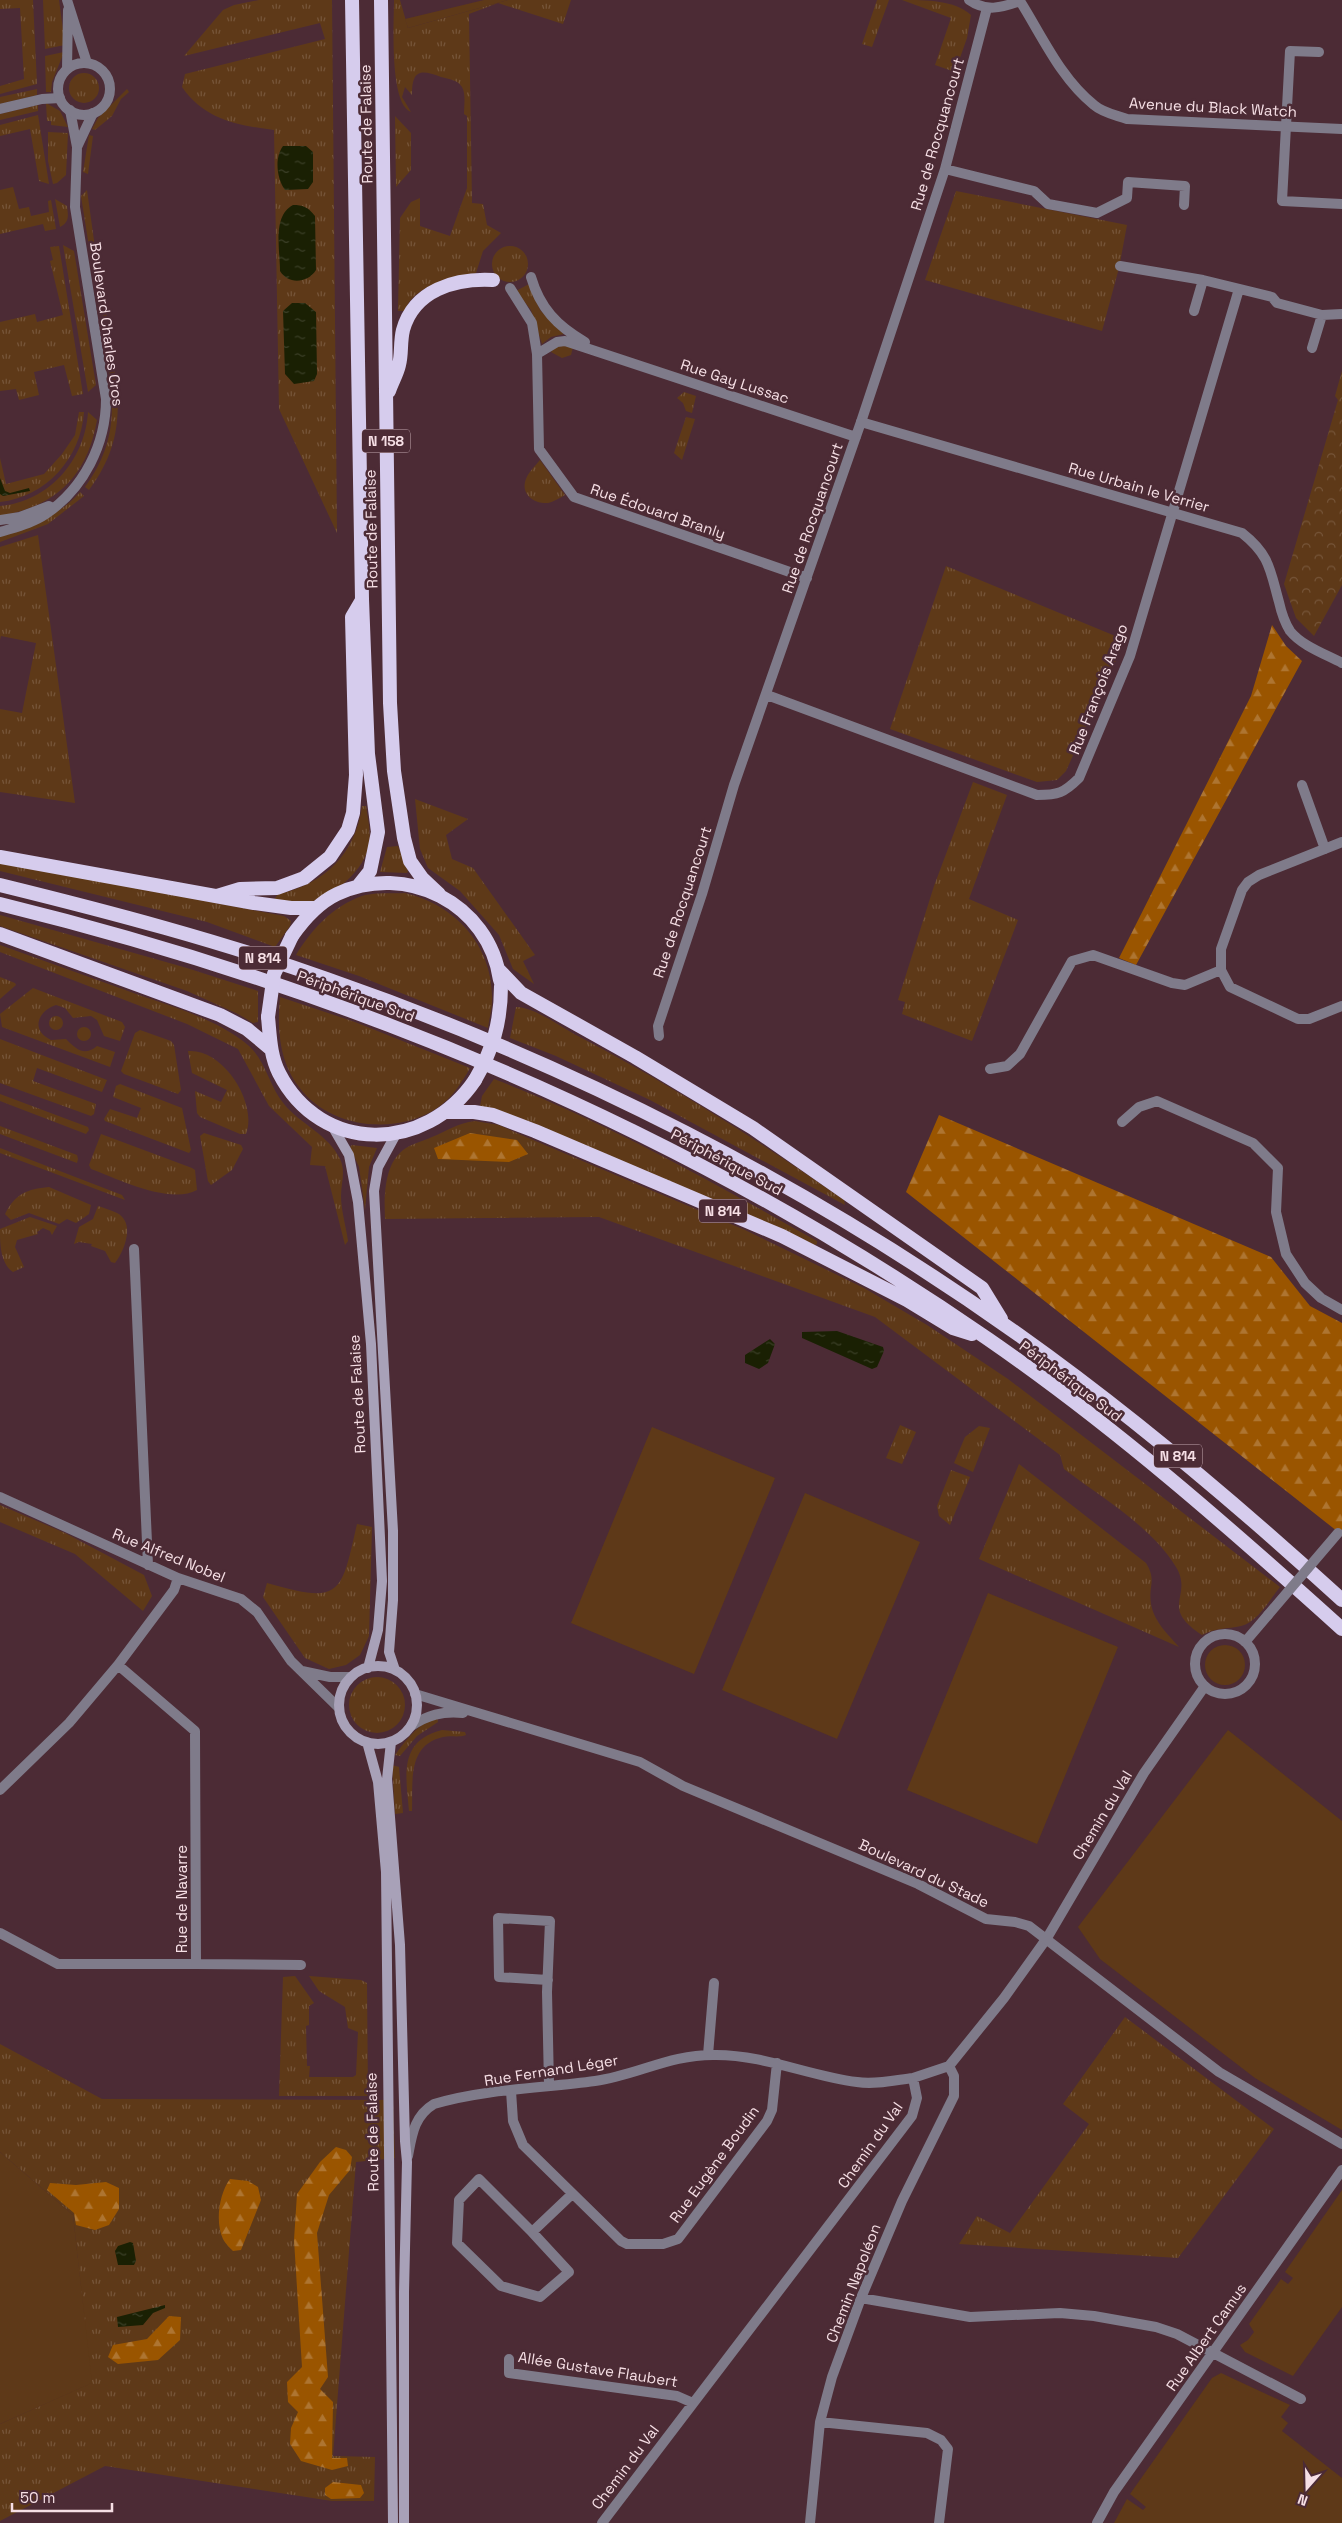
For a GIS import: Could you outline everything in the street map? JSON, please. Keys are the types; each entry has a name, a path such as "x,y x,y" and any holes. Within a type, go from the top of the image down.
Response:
{"highway":[{"name":"Route de Falaise","path":"352,0 362,599 368,754 378,832 370,871 358,886"},
{"name":"Route de Falaise","path":"381,0 390,703 394,771 404,838 410,861 422,878 439,894"},
{"name":"N 158","path":"386,401 399,365 403,330 414,308 424,297 443,287 470,278 493,280"},
{"name":"N 158","path":"217,896 240,889 277,888 304,878 330,858 348,830 353,813 356,775 352,617 362,599"},
{"path":"0,857 291,908 316,908"},
{"path":"385,882 413,884 439,894 456,904 477,926 493,951 499,970 501,1011 496,1036 488,1059 463,1098 447,1112 431,1122 396,1134 372,1135 350,1131 330,1124 309,1110 292,1093 279,1072 271,1049 268,1017 274,974 292,936 316,908 336,895 358,886 385,882"},
{"name":"Périphérique Sud","path":"0,885 150,923 328,979 518,1054 682,1131 780,1184 879,1243 1004,1324 1125,1414 1202,1476 1342,1600"},
{"name":"Périphérique Sud","path":"0,904 133,939 297,991 386,1023 512,1074 710,1170 874,1264 989,1340 1150,1461 1248,1544 1342,1629"},
{"path":"0,934 220,1015 247,1029 271,1049"},
{"name":"N 814","path":"499,970 521,993 698,1094 814,1169 982,1288 1004,1324"},
{"name":"N 814","path":"447,1112 474,1112 493,1115 535,1131 782,1236 908,1300 953,1328 989,1340"}],"main road":[{"name":"Route de Falaise","path":"330,1124 349,1155 358,1202 372,1344 382,1581 378,1630 368,1668"},
{"name":"Route de Falaise","path":"394,1670 389,1652 393,1600 393,1531 374,1191 378,1167 396,1134"},
{"path":"377,1666 394,1670 404,1676 415,1694 415,1716 405,1733 391,1742 379,1744 367,1742 347,1729 339,1708 340,1697 350,1678 368,1668 377,1666"},
{"name":"Route de Falaise","path":"367,1742 378,1782 386,1872 393,2523"},
{"path":"391,1742 387,1779 400,1945 404,2140 407,2162 404,2292 404,2523"}],"street":[{"path":"969,0 987,8 1002,8 1020,0"},
{"name":"Avenue du Black Watch","path":"1020,0 1053,56 1081,93 1095,106 1108,113 1127,119 1342,129"},
{"path":"67,4 87,63"},
{"path":"67,4 67,69 59,82 60,98 70,110 77,114 93,113 105,103 110,89 106,75 94,65 87,63 78,64 67,69"},
{"name":"Rue de Rocquancourt","path":"659,1036 658,1026 702,894 734,785 856,437 945,169 987,8"},
{"path":"1319,52 1290,51 1282,201 1342,204"},
{"path":"0,109 42,99 60,98"},
{"name":"Boulevard Charles Cros","path":"67,495 81,480 91,465 98,448 106,413 106,399 75,207 77,147 70,110"},
{"name":"Boulevard Charles Cros","path":"77,147 93,113"},
{"path":"945,169 1034,191 1048,204 1097,213 1127,198 1128,182 1185,186 1184,205"},
{"path":"1120,266 1204,280 1272,298 1277,303 1322,315 1342,314"},
{"name":"Rue Gay Lussac","path":"530,277 537,297 548,315 572,335 606,353"},
{"path":"1194,311 1204,280"},
{"name":"Rue Édouard Branly","path":"510,288 532,323 538,354 539,449 574,497 807,578"},
{"name":"Rue François Arago","path":"767,695 1037,795 1052,795 1066,791 1079,778 1130,656 1238,289"},
{"path":"1312,348 1322,315"},
{"name":"Rue Gay Lussac","path":"538,354 557,342 565,341 856,437"},
{"name":"Rue Urbain le Verrier","path":"861,422 1242,534 1257,545 1268,560 1281,611 1290,630 1306,644 1342,663"},
{"path":"0,520 20,517 45,508 67,495"},
{"path":"0,532 41,517 67,495"},
{"path":"1302,785 1325,849"},
{"path":"1342,842 1259,875 1248,882 1237,901 1221,949 1221,970 1230,987 1298,1019 1309,1019 1342,1006"},
{"path":"990,1069 1007,1066 1020,1054 1072,962 1093,955 1172,983 1184,985 1221,970"},
{"path":"1122,1122 1139,1107 1157,1102 1253,1143 1278,1168 1276,1212 1286,1254 1305,1284 1321,1298 1342,1310"},
{"path":"134,1249 148,1565"},
{"name":"Rue Alfred Nobel","path":"0,1497 178,1578 241,1599 257,1612 280,1648 339,1708"},
{"path":"1245,1642 1340,1531"},
{"path":"0,1790 69,1722 118,1665 174,1590 178,1578"},
{"path":"1220,1635 1235,1636 1245,1642 1251,1649 1255,1660 1252,1678 1245,1687 1232,1694 1214,1692 1205,1686 1198,1676 1196,1664 1200,1649 1208,1640 1220,1635"},
{"name":"Rue de Navarre","path":"0,1933 58,1964 196,1964 195,1731 118,1665"},
{"path":"302,1671 330,1678 350,1678"},
{"name":"Chemin du Val","path":"949,2066 1004,1998 1047,1938 1144,1773 1205,1686"},
{"name":"Boulevard du Stade","path":"415,1694 640,1762 683,1786 918,1884 986,1919 1022,1924 1047,1938 1220,2072 1342,2144"},
{"name":"Boulevard du Stade","path":"410,1726 426,1716 446,1712 481,1715"},
{"path":"548,1980 499,1977 498,1918 550,1921 548,1980 549,2084"},
{"path":"196,1964 301,1965"},
{"path":"708,2055 714,1983"},
{"name":"Rue Fernand Léger","path":"407,2162 412,2133 418,2120 428,2108 442,2102 549,2084 595,2081 618,2077 670,2059 708,2055 752,2058 859,2083 913,2078"},
{"name":"Rue Eugène Boudin","path":"511,2091 513,2121 520,2141 572,2194 621,2241 627,2244 664,2244 678,2239 767,2121 772,2110 777,2063"},
{"path":"913,2078 949,2066"},
{"name":"Chemin Napoléon","path":"810,2523 820,2422 832,2377 861,2298 902,2201 950,2107 954,2096 954,2076 949,2066"},
{"name":"Chemin du Val","path":"602,2523 912,2116 917,2098 913,2078"},
{"name":"Rue Albert Camus","path":"1097,2523 1106,2504 1342,2170"},
{"path":"479,2179 532,2232 569,2272 540,2296 501,2286 457,2243 458,2200 479,2179"},
{"path":"532,2232 572,2194"},
{"path":"861,2298 970,2317 1060,2313 1094,2316 1156,2327 1177,2334 1301,2399"},
{"name":"Allée Gustave Flaubert","path":"509,2359 509,2372 677,2396 693,2403"},
{"path":"820,2422 928,2433 941,2440 948,2449 939,2523"}],"green space":[{"path":"0,0 33,0 37,84 0,94 0,86 24,79 20,8 0,9"},
{"path":"43,0 59,0 65,45 45,49"},
{"path":"259,0 332,0 337,533 279,409 274,130 235,123 211,114 191,98 182,87 185,74 325,39 320,23 184,56 223,10 234,5"},
{"path":"394,0 400,0 408,28 508,0 571,0 563,24 498,3 469,14 472,203 483,204 487,225 501,233 483,251 476,273 446,280 425,289 409,302 405,311 398,311 400,218 411,202 420,198 420,226 450,236 467,188 467,116 464,114 464,93 462,87 453,80 428,73 416,76 412,87 412,95 405,87 402,97 411,112 404,106 399,94 394,61"},
{"path":"484,0 508,0 408,28 405,19"},
{"path":"877,0 889,0 872,47 862,44"},
{"path":"902,0 940,2 957,6 971,15 967,38 955,72 935,65 951,18"},
{"path":"64,52 52,82 51,92 46,92 45,56"},
{"path":"84,73 95,77 99,88 95,99 84,103 73,99 69,88 73,77"},
{"path":"37,89 37,95 0,104 0,97"},
{"path":"127,89 129,92 121,99 112,116 95,130 92,129 98,118"},
{"path":"46,103 60,111 68,127 51,125 51,121 47,121"},
{"path":"38,105 38,111 0,120 0,114"},
{"path":"38,115 49,184 39,181 30,129 0,136 0,125"},
{"path":"395,116 411,133 411,170 396,187"},
{"path":"48,132 68,133 66,175 53,184 48,161"},
{"path":"89,135 93,136 88,174 83,172"},
{"path":"13,187 19,209 29,207 31,216 49,212 48,201 51,200 56,229 45,231 43,224 0,234 0,190"},
{"path":"87,190 97,262 91,259 81,196"},
{"path":"956,191 1127,225 1119,268 1102,331 925,280"},
{"path":"55,199 67,206 67,221 60,227"},
{"path":"63,245 74,251 96,385 88,392"},
{"path":"59,246 83,394 72,396 64,365 34,372 39,395 19,400 16,389 0,391 0,322 35,314 37,322 63,315 50,261 53,260 50,247"},
{"path":"510,246 517,247 523,251 527,257 527,271 523,277 517,281 510,282 503,281 497,277 493,271 492,264 493,257 497,251 503,247"},
{"path":"101,281 107,318 100,313 96,287"},
{"path":"529,284 540,310 564,334 551,337 542,344 531,310 516,291"},
{"path":"109,338 118,398 115,435 110,453 89,490 85,487 104,452 112,418 111,383 105,344"},
{"path":"555,347 573,347 571,355 562,358 551,352"},
{"path":"1342,371 1342,585 1314,636 1296,618 1284,584 1338,400 1335,396"},
{"path":"684,392 696,396 692,413 686,411 683,403 677,398"},
{"path":"79,412 84,412 76,445 58,472 32,492 17,499 0,502 0,458 6,484 44,474 62,454 75,435"},
{"path":"88,412 97,420 92,440 77,473 66,486 37,505 0,516 0,506 34,497 61,476 80,447"},
{"path":"686,417 695,419 682,460 674,453"},
{"path":"540,460 565,495 548,503 533,500 525,489 527,477"},
{"path":"80,492 84,496 48,524 0,542 0,536 33,524 53,514 72,501"},
{"path":"38,535 75,803 0,792 0,709 22,713 36,643 1,636 0,640 0,547"},
{"path":"946,566 1125,640 1066,771 1057,780 1037,782 890,729"},
{"path":"1272,625 1286,646 1302,661 1136,965 1119,958 1251,696"},
{"path":"973,782 1007,795 969,899 1018,920 972,1041 902,1014 905,1002 898,1000 934,886"},
{"path":"415,799 468,819 446,835 452,859 473,868 535,955 523,961 534,984 513,969 499,935 460,891 428,868 420,849"},
{"path":"362,806 366,806 370,838 364,858 352,876 334,891 315,901 289,903 273,901 278,894 295,890 310,883 335,864 353,838 359,823"},
{"path":"398,846 408,871 407,873 380,872 387,847"},
{"path":"0,862 284,916 291,921 290,926 275,947 207,922 0,871"},
{"path":"405,893 440,907 468,931 479,946 491,981 492,1004 488,1028 359,976 296,955 316,928 332,912 351,900 367,895"},
{"path":"0,915 187,968 258,991 258,1022 253,1023 238,1014 187,991 0,926"},
{"path":"0,945 197,1016 224,1029 249,1046 260,1059 284,1104 298,1118 322,1136 340,1159 343,1173 341,1201 348,1241 345,1245 325,1166 310,1165 312,1147 269,1106 238,1049 187,1024 0,952"},
{"path":"0,977 16,985 0,999"},
{"path":"33,988 122,1022 125,1027 120,1041 104,1036 97,1020 91,1016 73,1018 65,1008 56,1005 45,1012 39,1021 40,1031 51,1040 66,1039 77,1049 84,1051 97,1046 115,1052 110,1067 2,1027 0,1014"},
{"path":"280,997 355,1022 470,1068 460,1085 447,1100 420,1117 402,1122 383,1124 363,1123 345,1119 327,1112 312,1101 292,1077 283,1055 279,1032"},
{"path":"516,1007 540,1014 647,1074 747,1135 812,1178 844,1200 845,1205 650,1100 556,1056 510,1038"},
{"path":"53,1016 59,1016 63,1023 59,1030 53,1030 49,1026 49,1020"},
{"path":"81,1027 87,1027 91,1034 87,1041 81,1041 77,1037 77,1031"},
{"path":"140,1030 171,1041 174,1045 181,1090 178,1094 124,1074 121,1071 135,1033"},
{"path":"0,1039 107,1080 102,1092 37,1068 33,1081 96,1104 94,1114 91,1116 0,1083"},
{"path":"188,1051 201,1052 214,1058 235,1080 247,1108 246,1134 240,1134 200,1117 197,1113 195,1091 221,1102 227,1090 192,1073"},
{"path":"494,1079 577,1114 658,1154 817,1241 817,1244 815,1245 480,1106 482,1096"},
{"path":"120,1084 182,1108 191,1150 189,1153 105,1121 104,1119 110,1109 137,1118 141,1108 113,1097 116,1086"},
{"path":"0,1094 88,1127 89,1130 86,1134 0,1101"},
{"path":"939,1115 1271,1257 1310,1306 1342,1323 1342,1535 906,1192"},
{"path":"475,1121 499,1125 745,1230 864,1288 927,1325 1008,1379 1280,1587 1268,1604 1247,1624 1216,1630 1202,1635 1189,1625 1182,1616 1179,1609 1180,1577 1166,1552 1153,1538 1125,1514 1064,1469 1060,1455 875,1317 599,1217 385,1219 385,1190 389,1170 399,1154 412,1145 458,1125"},
{"path":"0,1126 77,1155 77,1163 0,1134"},
{"path":"204,1133 241,1145 243,1149 232,1170 211,1185 208,1181 200,1136"},
{"path":"470,1133 517,1140 528,1154 509,1162 438,1159 434,1148"},
{"path":"101,1134 192,1168 195,1170 197,1190 186,1194 159,1193 91,1169 89,1165"},
{"path":"352,1145 377,1148 369,1167 365,1210 359,1167 350,1147"},
{"path":"0,1148 122,1195 125,1200 0,1153"},
{"path":"49,1187 91,1205 89,1214 76,1223 67,1219 59,1224 29,1213 11,1220 5,1214 13,1202 22,1194 34,1189"},
{"path":"98,1206 117,1213 126,1223 125,1245 115,1263 111,1262 105,1251 91,1246 92,1244 79,1242 74,1244 79,1227 93,1219"},
{"path":"30,1217 57,1226 52,1235 50,1231 43,1228 37,1232 38,1234 17,1240 15,1247 24,1267 13,1272 3,1258 0,1229"},
{"path":"900,1425 916,1432 902,1464 886,1458"},
{"path":"979,1426 990,1428 973,1472 954,1463 965,1437"},
{"path":"652,1427 775,1478 694,1674 571,1623"},
{"path":"1019,1464 1146,1563 1152,1579 1150,1598 1155,1616 1179,1647 979,1559"},
{"path":"951,1470 970,1477 950,1525 939,1516 937,1506"},
{"path":"805,1493 920,1542 837,1739 722,1690"},
{"path":"0,1505 65,1533 144,1575 152,1596 143,1611 75,1554 0,1522"},
{"path":"357,1524 372,1527 369,1636 360,1655 346,1665 329,1669 305,1658 263,1597 267,1583 310,1593 324,1592 334,1588 347,1566"},
{"path":"988,1593 1118,1647 1037,1844 907,1790"},
{"path":"1225,1645 1239,1651 1245,1665 1239,1679 1225,1685 1211,1679 1205,1665 1211,1651"},
{"path":"371,1677 383,1677 397,1685 405,1699 403,1716 397,1725 383,1733 371,1733 361,1728 354,1721 349,1711 349,1699 354,1689 361,1682"},
{"path":"437,1717 438,1722 417,1736 400,1756 395,1755 408,1738 424,1723"},
{"path":"442,1730 465,1732 466,1735 443,1737 431,1741 423,1748 414,1766 412,1811 409,1811 407,1773 411,1751 418,1742 428,1735"},
{"path":"1228,1730 1342,1821 1342,2130 1255,2078 1100,1959 1078,1927"},
{"path":"392,1765 399,1767 403,1813 395,1814"},
{"path":"295,1976 314,2003 309,2006 309,2025 306,2026 307,2066 310,2066 309,2077 353,2077 356,2075 358,2032 348,2028 345,2007 319,1991 309,1976 361,1980 367,1983 368,2096 279,2096 283,1977"},
{"path":"1125,2017 1274,2129 1178,2258 959,2244 977,2216 1010,2233 1089,2124 1063,2104"},
{"path":"0,2044 102,2099 393,2100 395,2158 356,2162 333,2456 375,2457 374,2501 332,2501 105,2466 0,2521 0,2424 91,2383 73,2215 0,2152"},
{"path":"336,2147 346,2150 352,2157 350,2170 329,2195 317,2233 328,2377 320,2389 333,2402 332,2458 347,2458 348,2466 332,2470 301,2461 290,2444 291,2428 298,2412 288,2402 287,2382 302,2367 294,2240 297,2194 320,2162"},
{"path":"0,2152 73,2215 92,2383 0,2424"},
{"path":"230,2179 248,2181 258,2187 261,2200 241,2250 233,2251 223,2239 219,2225 219,2208 223,2192"},
{"path":"106,2182 119,2188 119,2209 109,2225 95,2230 76,2225 74,2213 47,2190 50,2183 76,2185"},
{"path":"1342,2190 1342,2307 1293,2376 1245,2352 1240,2345 1248,2340 1254,2332 1249,2324 1281,2279 1288,2284 1293,2278 1285,2272"},
{"path":"169,2316 181,2317 180,2340 158,2360 118,2364 108,2357 113,2345 147,2339"},
{"path":"1221,2373 1290,2405 1281,2417 1288,2423 1282,2431 1342,2478 1342,2523 1114,2523 1127,2499 1143,2510 1146,2507 1130,2494 1212,2378"},
{"path":"333,2482 361,2485 364,2493 360,2498 331,2499 325,2495 325,2488"}],"water":[{"path":"283,146 306,146 313,152 313,182 308,189 285,190 282,185 278,174 278,156"},
{"path":"293,205 305,207 315,216 316,270 308,278 298,281 288,279 280,271 280,225 286,210"},
{"path":"292,303 305,303 316,312 317,374 314,381 294,384 285,374 283,311"},
{"path":"0,478 5,491 10,493 29,488 30,491 3,496 0,494"},
{"path":"837,1331 883,1347 884,1351 877,1367 872,1369 802,1338 802,1332"},
{"path":"770,1339 775,1344 768,1363 759,1369 745,1363 745,1355"},
{"path":"130,2242 133,2243 136,2261 134,2265 118,2265 115,2251 118,2246"},
{"path":"165,2305 165,2308 153,2313 143,2325 118,2327 117,2317"}]}
